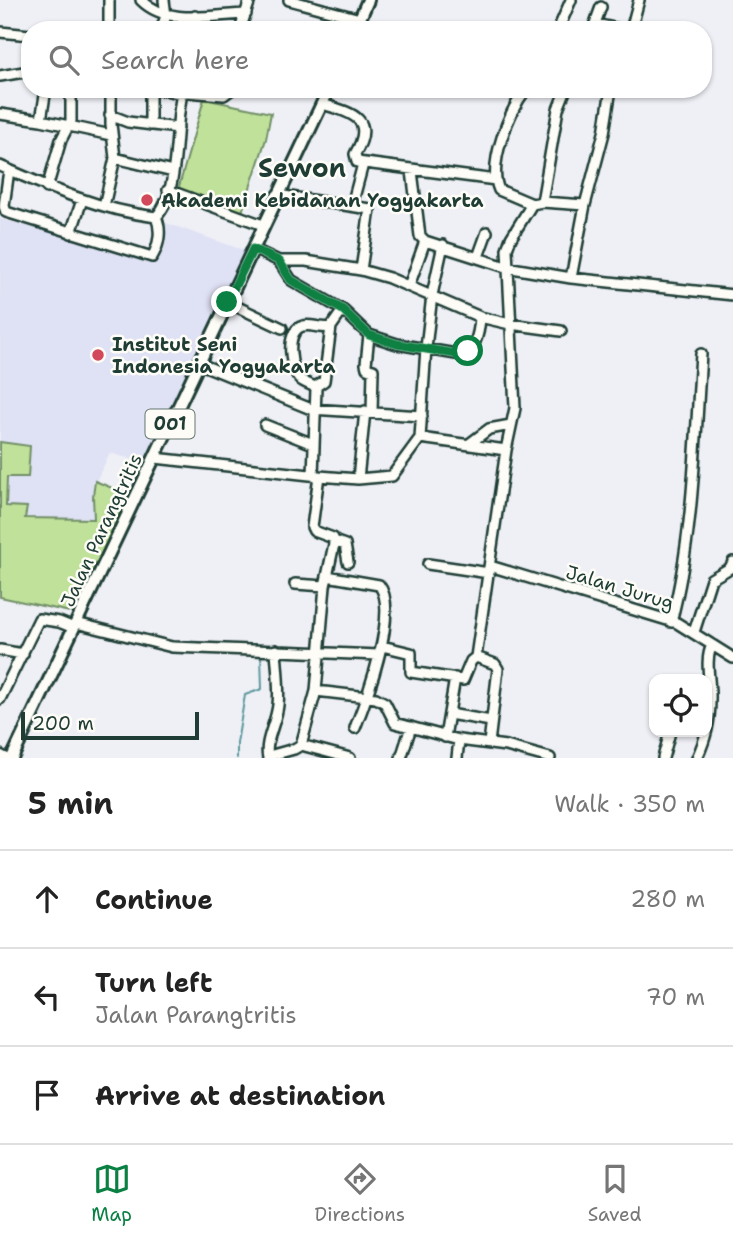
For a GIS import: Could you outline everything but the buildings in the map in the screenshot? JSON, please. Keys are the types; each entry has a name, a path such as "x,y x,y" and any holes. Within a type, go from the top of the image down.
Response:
{"main road":[{"path":"358,21 368,0"},
{"name":"Jalan Parangtritis","path":"12,758 325,98"}],"street":[{"path":"97,0 109,1 108,21"},
{"path":"141,0 149,8 166,16 246,14"},
{"path":"164,0 164,21"},
{"path":"243,21 250,0"},
{"path":"289,0 327,10 351,21"},
{"path":"562,21 571,0"},
{"path":"633,21 639,0"},
{"path":"596,21 601,7"},
{"path":"195,16 195,21"},
{"path":"0,32 21,34"},
{"path":"0,76 21,72"},
{"path":"41,120 45,98"},
{"path":"47,188 61,140 69,126 71,98"},
{"path":"104,206 115,158 111,135 111,98"},
{"path":"150,98 150,125"},
{"path":"156,217 162,211 173,172 182,98"},
{"path":"519,98 505,127 499,151 496,180 499,190 538,203 585,205"},
{"path":"0,699 40,618 172,648 319,652 380,650 411,653 410,671 464,679 471,661 476,657 506,450 516,408 507,249 511,238 538,203 562,98"},
{"path":"571,278 610,98"},
{"path":"322,104 360,119 361,142 355,156 356,161 412,171 496,180"},
{"path":"0,114 111,135"},
{"path":"110,115 128,122 178,128"},
{"path":"115,158 173,172"},
{"path":"352,205 363,164"},
{"path":"5,168 47,188 82,200 156,217 159,232 152,257 71,233 4,210 5,168"},
{"path":"412,171 420,236 425,241 506,267 571,278 733,295"},
{"path":"168,190 263,225"},
{"path":"277,195 370,209 361,270"},
{"path":"71,233 82,200"},
{"path":"478,257 487,232"},
{"path":"409,286 425,241"},
{"path":"155,458 316,476 358,479 392,476 420,438 432,295 443,245"},
{"path":"253,249 279,261 306,261 361,270 432,295 480,317 561,331"},
{"path":"279,261 291,280 343,310 369,335 397,344 456,354 468,351 479,334 480,317"},
{"path":"227,302 282,328"},
{"path":"315,387 324,381 331,327 343,310"},
{"path":"315,387 303,382 298,376 290,352 292,338 302,327 331,327"},
{"path":"358,479 373,370 367,368 366,364 369,335"},
{"path":"671,621 687,528 701,354"},
{"path":"198,363 314,410 422,416"},
{"path":"315,387 313,444 316,476 312,527 314,531 345,545 348,562"},
{"path":"265,425 313,444"},
{"path":"469,444 489,429 511,425"},
{"path":"420,438 506,450"},
{"path":"276,650 279,703 267,744 268,757 294,750 301,745 316,691 326,581 334,541"},
{"path":"694,632 711,579 730,568 733,562"},
{"name":"Jalan Jurug","path":"428,564 489,569 671,621 694,632 733,658"},
{"path":"295,584 326,581 371,583 379,585 383,590 385,598 380,650 368,696 355,728"},
{"path":"708,674 708,658 712,645"},
{"path":"0,650 23,654"},
{"path":"476,657 495,664 498,669 489,743"},
{"path":"445,737 455,678"},
{"path":"316,691 368,696 385,703 394,722 445,737 489,743 550,758"},
{"path":"449,713 491,721"},
{"path":"401,758 411,727"},
{"path":"663,758 669,737"},
{"path":"697,758 706,737"},
{"path":"457,758 459,740"},
{"path":"301,745 345,757"},
{"path":"0,755 6,758"}],"shaded area":[{"name":"Institut Seni Indonesia Yogyakarta","path":"0,219 154,258 166,223 246,251 145,463 110,453 96,481 132,496 0,597"}],"green space":[{"path":"204,99 271,113 266,139 242,212 178,190"},
{"path":"0,442 30,446 28,477 7,477 6,506 27,507 25,518 94,519 95,481 132,496 75,613 0,597"}],"waterway":[{"path":"82,619 130,632"},
{"path":"237,758 245,695 262,689 261,655"}],"place":[{"name":"Akademi Kebidanan Yogyakarta","path":"147,200"},
{"name":"Institut Seni Indonesia Yogyakarta","path":"98,355"}],"district":[{"name":"Sewon","path":"302,168"}],"route":[{"path":"227,302 253,249 279,261 291,280 343,310 369,335 397,344 456,354 468,351"}]}
